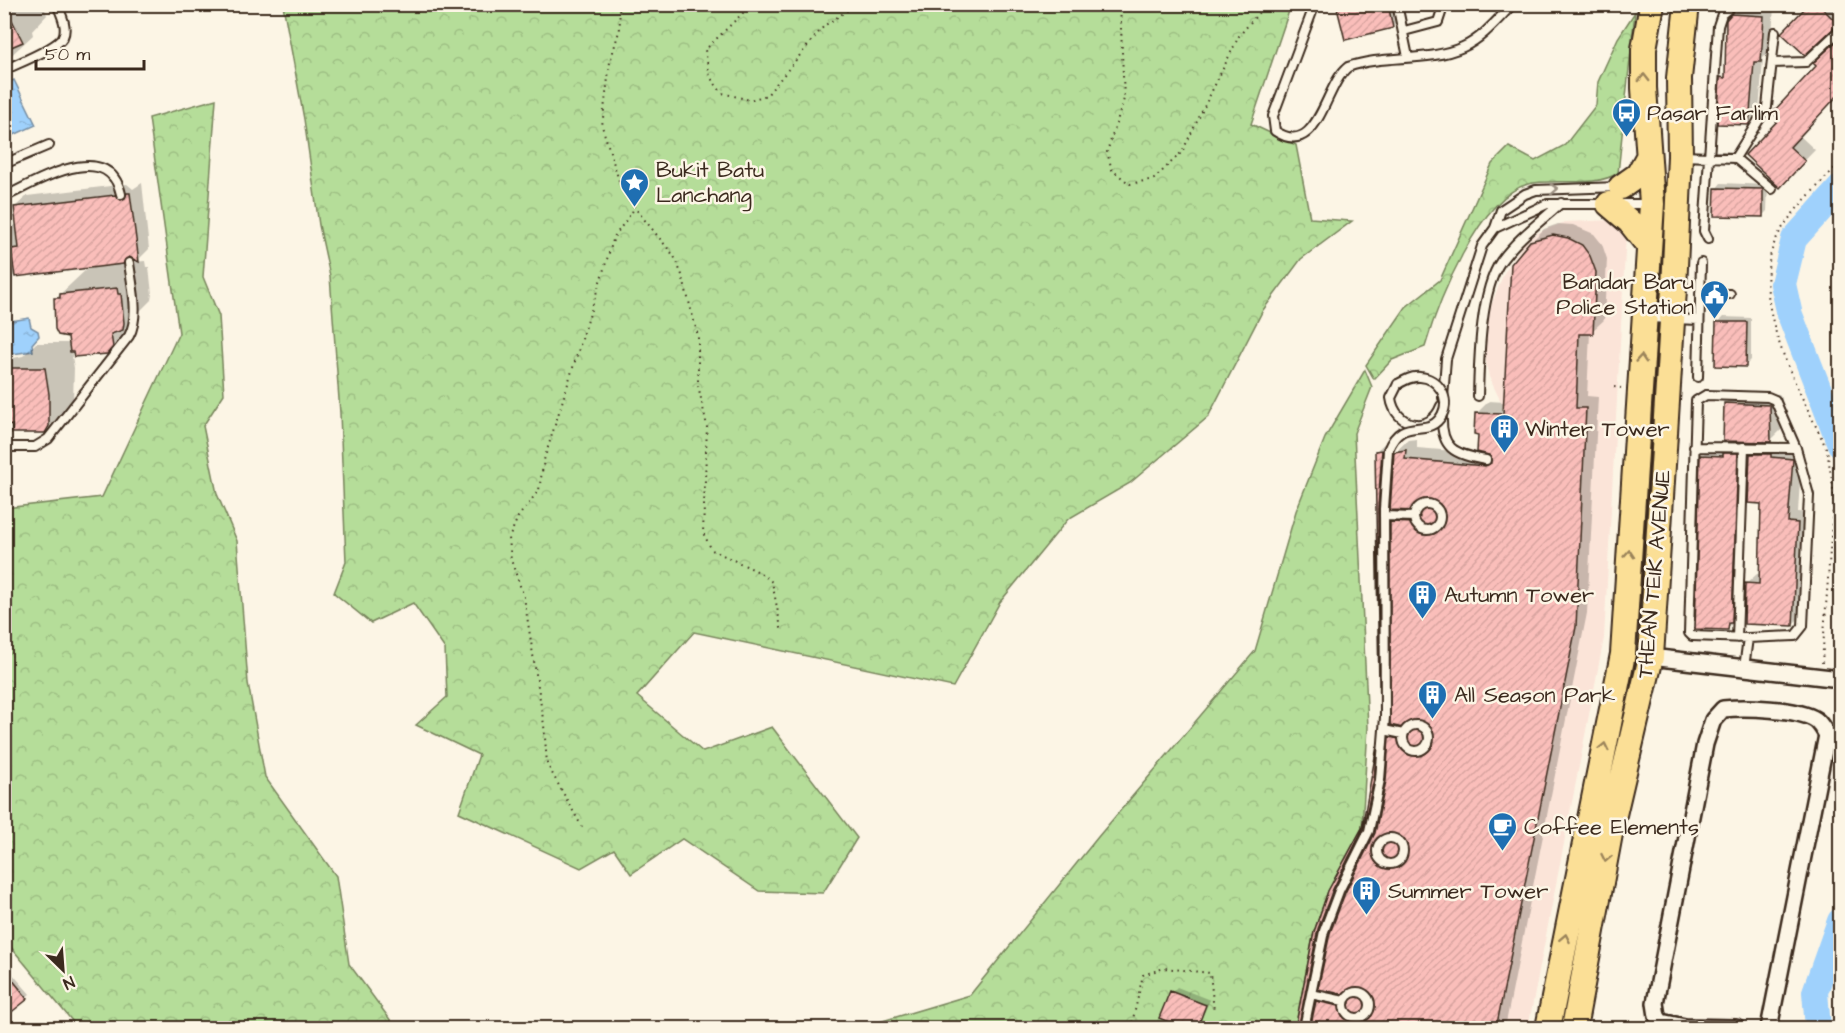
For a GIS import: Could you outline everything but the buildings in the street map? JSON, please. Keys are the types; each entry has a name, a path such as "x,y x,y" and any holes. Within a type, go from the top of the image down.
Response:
{"main road":[{"name":"THEAN TEIK AVENUE","path":"1548,1029 1623,654 1649,246 1638,195 1648,157 1644,48 1652,4"},
{"name":"THEAN TEIK AVENUE","path":"1574,1029 1612,823 1650,657 1674,289 1680,156 1680,78 1687,4"},
{"path":"1649,246 1630,222 1638,195 1669,177 1669,126 1680,78"},
{"path":"1638,195 1667,215 1665,265 1674,289"}],"street":[{"path":"1650,657 1831,678"},
{"path":"1736,1029 1685,1027 1662,1022 1657,1017 1655,1003 1705,744 1713,720 1723,709 1749,707 1808,717 1823,728 1827,735 1769,1029"}],"lane":[{"path":"4,70 53,46 62,38 64,28 57,4"},
{"path":"1315,4 1273,116 1275,131 1281,135 1296,137 1311,130 1339,74 1348,67 1447,52 1464,46 1481,36 1513,4"},
{"path":"1397,4 1408,57"},
{"path":"1404,31 1438,22 1441,13 1439,4"},
{"path":"1708,239 1704,231 1707,158 1718,26 1722,14 1734,4"},
{"path":"1772,63 1806,62 1840,30"},
{"path":"1735,158 1767,107 1775,32"},
{"path":"4,164 49,145"},
{"path":"1680,156 1735,158 1772,189"},
{"path":"4,197 59,172 83,166 97,166 113,175 121,194"},
{"path":"1486,460 1462,456 1443,439 1442,404 1446,359 1478,256 1495,228 1501,210 1525,194 1549,188 1638,195"},
{"path":"1495,228 1535,208 1638,195"},
{"path":"1478,396 1481,334 1488,294 1500,262 1561,203"},
{"path":"4,447 35,447 48,439 129,336 134,327 135,317 129,263"},
{"path":"1698,377 1701,263"},
{"path":"1700,294 1730,294"},
{"path":"1644,317 1699,320"},
{"path":"1304,1029 1324,931 1339,891 1369,831 1380,780 1384,730 1384,516 1388,450 1396,434 1405,429 1430,426 1437,421 1444,407 1442,391 1431,380 1415,377 1398,384 1393,390 1392,407 1403,421 1411,424 1427,423 1434,418 1442,404"},
{"path":"1706,395 1768,397 1775,400 1796,448 1809,495 1803,626 1795,636 1788,638 1692,636 1687,628 1696,401 1706,395"},
{"path":"1694,447 1796,448"},
{"path":"1737,638 1744,447"},
{"path":"1384,516 1414,517"},
{"path":"1744,668 1748,638"},
{"path":"1384,730 1403,734"},
{"path":"1364,841 1378,846"},
{"path":"1311,994 1344,1001"}],"path":[{"path":"620,4 620,28 610,62 602,126 620,184 635,208 674,256 682,275 698,336 698,385 707,426 703,533 712,550 759,572 772,582 782,633"},
{"path":"752,4 705,50 710,77 722,93 750,100 767,95 824,26 857,4"},
{"path":"1120,4 1124,99 1107,152 1112,170 1130,184 1154,179 1182,153 1239,36 1260,11 1262,4"},
{"path":"1831,678 1834,494 1832,469 1827,450 1773,328 1767,302 1766,274 1772,247 1783,226 1840,162"},
{"path":"582,827 547,764 544,725 524,597 512,560 509,538 518,517 539,490 544,460 614,237 635,208"},
{"path":"1614,387 1621,388"},
{"path":"1131,1029 1143,975 1164,968 1210,973 1214,1011"}],"shaded area":[{"path":"1614,220 1626,234 1604,638 1528,1028 1426,1028 1517,407 1503,406 1489,377 1484,351 1488,313 1504,273 1524,242 1539,232 1565,222"}],"green space":[{"path":"283,5 1291,5 1251,124 1296,145 1310,218 1352,221 1301,259 1263,310 1208,417 1130,483 1068,519 1000,602 953,687 694,632 637,696 703,752 772,727 857,838 823,893 759,891 682,839 631,874 614,849 581,868 459,812 479,755 416,725 447,697 445,649 413,603 371,623 334,593 346,562 340,413 330,276 319,225 304,119"},
{"path":"1635,12 1618,173 1608,178 1586,182 1528,184 1510,193 1477,229 1463,253 1450,279 1425,347 1392,360 1374,379 1366,365 1406,307 1440,280 1492,164 1509,147 1535,161 1565,145 1596,105 1598,82 1618,38"},
{"path":"216,99 203,277 219,316 224,394 203,426 217,494 237,541 248,683 265,777 336,876 349,964 394,1025 416,1028 78,1028 5,940 7,545 5,508 102,497 179,333 149,118"},
{"path":"1365,370 1372,387 1354,433 1368,727 1362,828 1328,891 1314,932 1295,1028 859,1028 970,995 1098,837 1255,651 1296,511 1325,438"}],"water":[{"path":"14,80 36,125 5,139 5,84"},
{"path":"29,318 31,327 38,331 39,336 32,344 33,351 5,355 5,322"}],"waterway":[{"path":"1840,188 1794,239 1783,284 1790,315 1840,444"},
{"path":"1818,1028 1815,992 1840,921"}],"place":[{"name":"Pasar Farlim","path":"1626,138"},
{"name":"Bukit Batu Lanchang","path":"635,208"},
{"name":"Bandar Baru Police Station","path":"1715,320"},
{"name":"Winter Tower","path":"1504,454"},
{"name":"Autumn Tower","path":"1423,620"},
{"name":"All Season Park","path":"1433,720"},
{"name":"Coffee Elements","path":"1503,852"},
{"name":"Summer Tower","path":"1367,916"}]}
